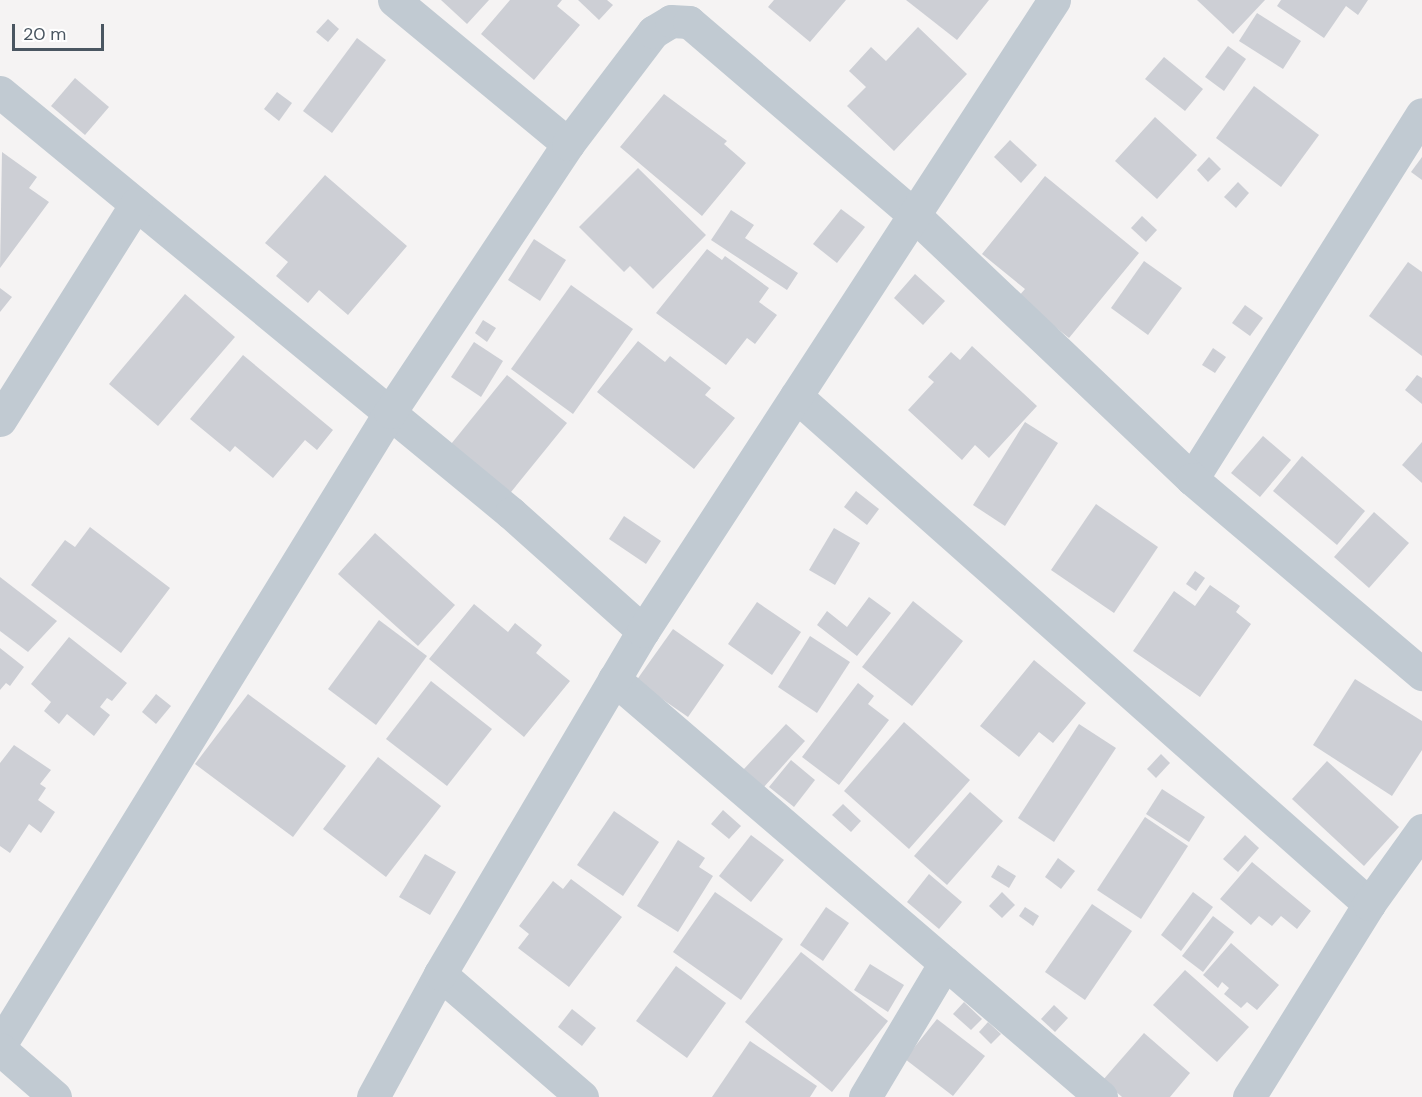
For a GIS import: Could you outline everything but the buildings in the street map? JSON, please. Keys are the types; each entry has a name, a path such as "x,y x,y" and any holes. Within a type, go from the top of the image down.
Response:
{"street":[{"path":"394,0 568,144"},
{"path":"373,1097 440,974 643,631 1054,0"},
{"path":"55,1097 0,1047 390,412 568,144 653,32 671,21 689,22 915,216 1192,479 1422,674"},
{"path":"0,92 390,412 643,631"},
{"path":"1192,479 1422,114"},
{"path":"0,420 136,204"},
{"path":"796,396 1369,904"},
{"path":"614,679 1101,1097"},
{"path":"1249,1097 1369,904 1422,830"},
{"path":"866,1097 945,963"},
{"path":"440,974 582,1097"}]}
